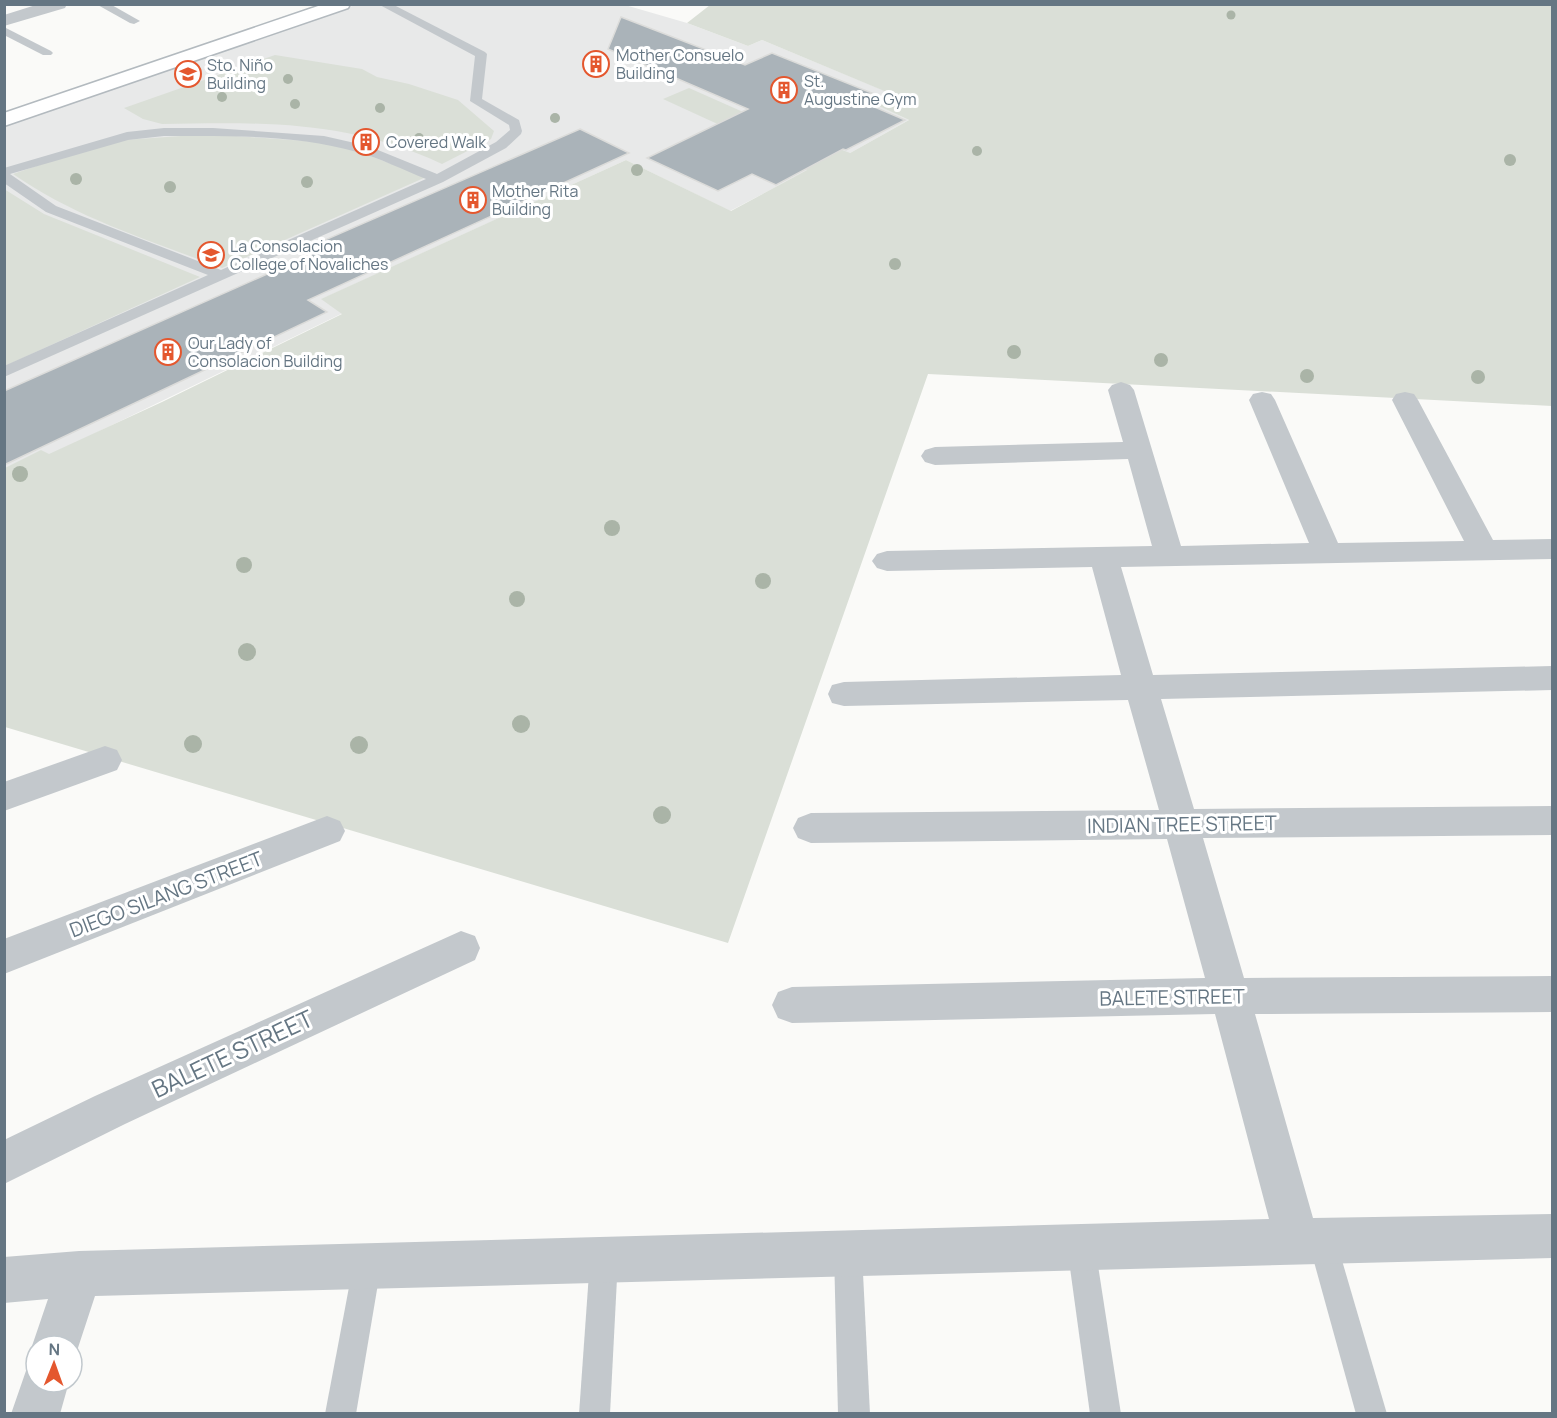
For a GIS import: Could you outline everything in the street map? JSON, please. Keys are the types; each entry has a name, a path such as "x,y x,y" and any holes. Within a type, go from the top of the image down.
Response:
{"street":[{"path":"4,120 342,4"},
{"path":"4,21 51,5"},
{"path":"1122,390 1170,557"},
{"path":"1262,400 1328,554"},
{"path":"1405,400 1484,551"},
{"path":"935,456 1139,450"},
{"path":"887,561 1104,559 1552,549"},
{"path":"1104,559 1230,996 1309,1240"},
{"path":"844,693 1552,678"},
{"path":"4,797 105,760"},
{"name":"INDIAN TREE STREET","path":"811,828 1552,820"},
{"name":"DIEGO SILANG STREET","path":"4,957 327,831"},
{"name":"BALETE STREET","path":"4,1163 110,1110 461,948"},
{"name":"BALETE STREET","path":"792,1005 1230,996 1552,994"},
{"path":"4,1280 79,1274 604,1259 1309,1240 1552,1236"},
{"path":"60,1334 79,1274"},
{"path":"35,1413 41,1394"}],"lane":[{"path":"100,4 134,21"},
{"path":"4,372 438,178 501,145 516,131 515,123 476,101 480,54 384,4"},
{"path":"4,30 47,53"},
{"path":"4,174 127,136 164,132 213,132 324,140 363,149 438,178"},
{"path":"4,174 51,208 221,275"},
{"path":"1309,1240 1372,1413"},
{"path":"1081,1246 1106,1413"},
{"path":"848,1253 854,1413"},
{"path":"594,1413 604,1259"},
{"path":"340,1413 367,1266"}],"shaded area":[{"name":"La Consolacion College of Novaliches","path":"358,4 625,5 687,23 748,46 762,40 890,93 869,101 909,120 850,153 795,164 808,170 730,211 626,160 322,299 343,313 5,477 4,125"},
{"path":"710,5 1552,5 1552,406 928,374 728,943 5,727 5,468 41,450 49,454 342,314 321,299 626,160 731,211 807,170 794,164 832,146 850,153 909,120 868,101 889,93 762,40 748,46 687,23"},
{"path":"275,55 362,69 377,77 409,84 458,100 494,131 491,139 442,164 373,139 339,131 270,124 162,124 143,119 124,108"},
{"path":"689,88 786,131 759,143 663,99"},
{"path":"209,134 319,142 357,151 426,177 222,268 88,216 37,190 13,174 110,141"},
{"path":"4,189 44,214 200,277 5,366"}],"building":[{"path":"621,17 745,65 772,53 872,93 858,100 905,120 846,150 843,149 776,185 752,174 718,191 647,158 748,109 608,49"},
{"path":"580,129 629,153 308,300 327,312 4,465 4,391 319,251 311,246"}],"place":[{"name":"Mother Consuelo Building","path":"596,64"},
{"name":"Sto. Niño Building","path":"188,74"},
{"name":"St. Augustine Gym","path":"784,90"},
{"name":"Covered Walk","path":"366,142"},
{"name":"Mother Rita Building","path":"473,200"},
{"name":"La Consolacion College of Novaliches","path":"211,255"},
{"name":"Our Lady of Consolacion Building","path":"168,352"}]}
